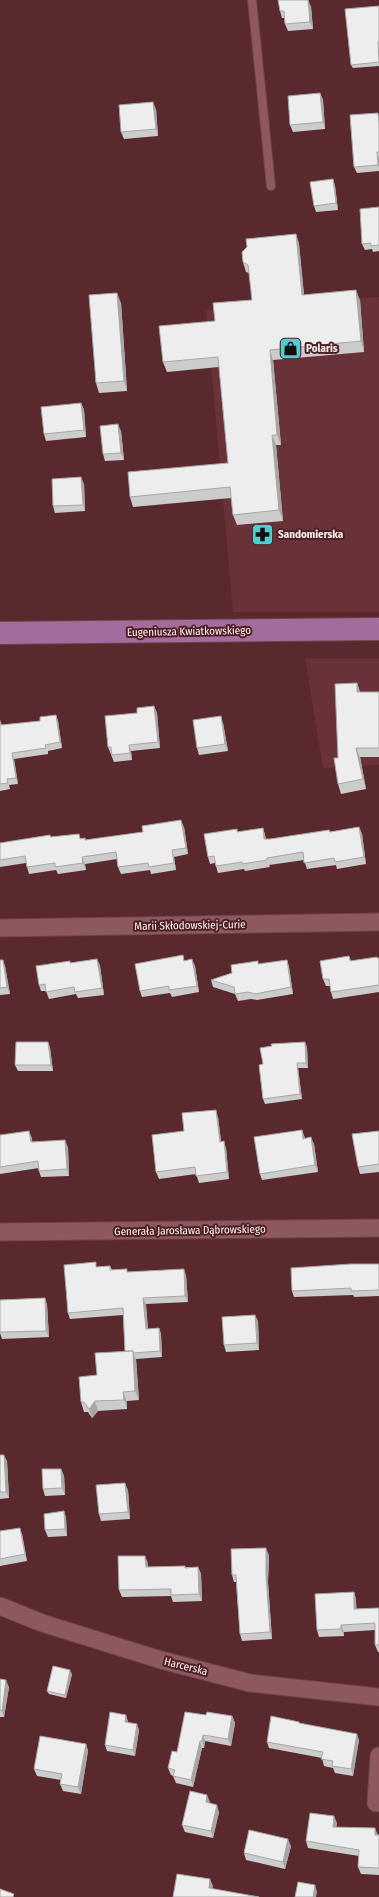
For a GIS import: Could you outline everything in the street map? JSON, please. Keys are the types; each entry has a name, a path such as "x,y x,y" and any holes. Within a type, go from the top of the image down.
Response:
{"main road":[{"name":"Eugeniusza Kwiatkowskiego","path":"0,633 379,629"}],"street":[{"name":"Marii Skłodowskiej-Curie","path":"0,928 379,922"},
{"name":"Generała Jarosława Dąbrowskiego","path":"0,1232 379,1228"},
{"name":"Harcerska","path":"0,1606 42,1623 161,1660 250,1683 379,1697"},
{"path":"376,1803 379,1756"}],"lane":[{"path":"252,0 271,186"}],"shaded area":[{"path":"379,297 379,612 233,612 206,310"},
{"path":"305,658 379,658 379,765 323,768"}],"building":[{"path":"278,0 308,0 310,22 285,24 284,11 280,11"},
{"path":"379,6 379,62 351,65 345,9"},
{"path":"320,93 323,122 290,125 288,96"},
{"path":"153,102 156,129 121,132 119,105"},
{"path":"378,113 378,165 354,167 350,115"},
{"path":"333,179 336,203 314,206 310,182"},
{"path":"379,207 379,245 371,246 371,243 362,244 360,209"},
{"path":"296,234 302,295 356,290 361,341 270,350 277,435 272,435 279,510 233,515 230,487 130,497 128,472 228,463 218,357 163,362 159,326 215,321 213,303 252,300 248,265 243,262 242,252 247,247 246,239"},
{"path":"117,293 124,381 96,383 89,295"},
{"path":"81,403 84,430 44,434 41,407"},
{"path":"118,424 121,453 103,454 100,426"},
{"path":"81,477 83,505 53,506 52,479"},
{"path":"357,683 357,692 379,692 379,748 356,748 363,779 338,784 334,758 338,758 335,684"},
{"path":"154,706 158,742 129,745 130,753 112,755 111,747 108,747 105,716 137,713 137,708"},
{"path":"56,715 60,742 45,745 46,748 12,753 16,778 7,779 8,783 0,784 0,722 1,725 40,721 40,717"},
{"path":"221,716 225,744 197,748 193,720"},
{"path":"181,820 186,848 172,850 174,863 149,867 148,863 118,867 116,852 82,857 83,863 55,867 55,863 27,867 25,856 0,860 0,843 50,835 50,837 79,834 80,839 85,838 85,840 143,832 142,826"},
{"path":"359,827 364,857 335,862 334,858 304,863 303,852 267,858 267,860 216,866 214,856 208,857 204,834 237,829 237,832 263,828 264,839 270,839"},
{"path":"183,955 184,961 192,959 197,986 169,990 169,986 140,991 135,964"},
{"path":"349,956 350,961 377,957 379,958 379,985 331,992 329,979 323,979 320,961"},
{"path":"97,959 102,988 75,992 74,987 46,992 45,984 39,985 36,966"},
{"path":"0,960 3,960 7,987 0,988"},
{"path":"287,960 291,987 255,994 248,992 235,994 234,987 211,980 232,973 231,965 258,961 258,964"},
{"path":"16,1042 48,1042 51,1065 15,1065"},
{"path":"305,1042 306,1063 297,1063 300,1094 263,1099 259,1065 263,1064 260,1048 272,1046 271,1044"},
{"path":"216,1110 220,1142 224,1141 227,1172 196,1176 195,1167 156,1172 152,1135 184,1131 182,1113"},
{"path":"302,1130 303,1139 311,1137 315,1165 260,1174 254,1137"},
{"path":"29,1131 31,1142 65,1140 67,1169 39,1171 38,1161 0,1167 0,1135"},
{"path":"379,1131 379,1164 358,1167 352,1134"},
{"path":"96,1262 96,1267 110,1266 110,1270 127,1269 127,1272 184,1269 185,1296 143,1298 146,1329 159,1328 160,1351 133,1353 133,1351 125,1351 123,1308 68,1313 64,1265"},
{"path":"351,1264 379,1264 379,1290 351,1291 351,1288 292,1291 291,1268"},
{"path":"45,1298 46,1331 0,1332 0,1300"},
{"path":"255,1315 257,1343 224,1345 222,1317"},
{"path":"133,1351 135,1391 123,1392 124,1400 95,1401 89,1409 84,1402 81,1402 79,1377 97,1375 95,1353"},
{"path":"0,1455 4,1455 6,1492 0,1492"},
{"path":"42,1469 61,1469 62,1488 43,1489"},
{"path":"125,1483 128,1512 99,1514 96,1485"},
{"path":"64,1511 65,1529 45,1530 44,1514"},
{"path":"20,1528 25,1554 0,1559 0,1531"},
{"path":"266,1548 266,1575 270,1632 240,1634 236,1575 232,1575 231,1549"},
{"path":"118,1556 145,1556 146,1567 198,1567 199,1594 171,1595 171,1589 119,1590"},
{"path":"354,1592 354,1609 379,1608 379,1645 375,1645 375,1623 341,1625 341,1629 317,1630 315,1594"},
{"path":"53,1666 70,1670 65,1695 47,1691"},
{"path":"0,1679 6,1680 2,1711 0,1710"},
{"path":"110,1712 126,1715 125,1722 137,1724 133,1750 105,1745"},
{"path":"185,1712 206,1715 207,1712 232,1716 228,1739 203,1735 202,1741 200,1741 191,1780 173,1776 175,1770 168,1768 172,1751 177,1752"},
{"path":"271,1716 357,1734 351,1769 332,1766 333,1761 321,1759 323,1752 267,1742"},
{"path":"40,1736 86,1744 78,1787 60,1784 62,1774 34,1769"},
{"path":"190,1791 207,1795 206,1802 217,1805 211,1831 182,1825"},
{"path":"310,1813 334,1816 333,1827 375,1828 375,1835 379,1835 379,1868 358,1867 359,1850 306,1841"},
{"path":"249,1830 288,1839 283,1862 244,1853"},
{"path":"177,1874 210,1879 209,1888 259,1897 173,1897"},
{"path":"298,1882 315,1885 313,1897 295,1897"},
{"path":"0,1889 14,1894 13,1897 0,1897"}],"place":[{"name":"Polaris","path":"290,348"},
{"name":"Sandomierska","path":"262,534"}]}
